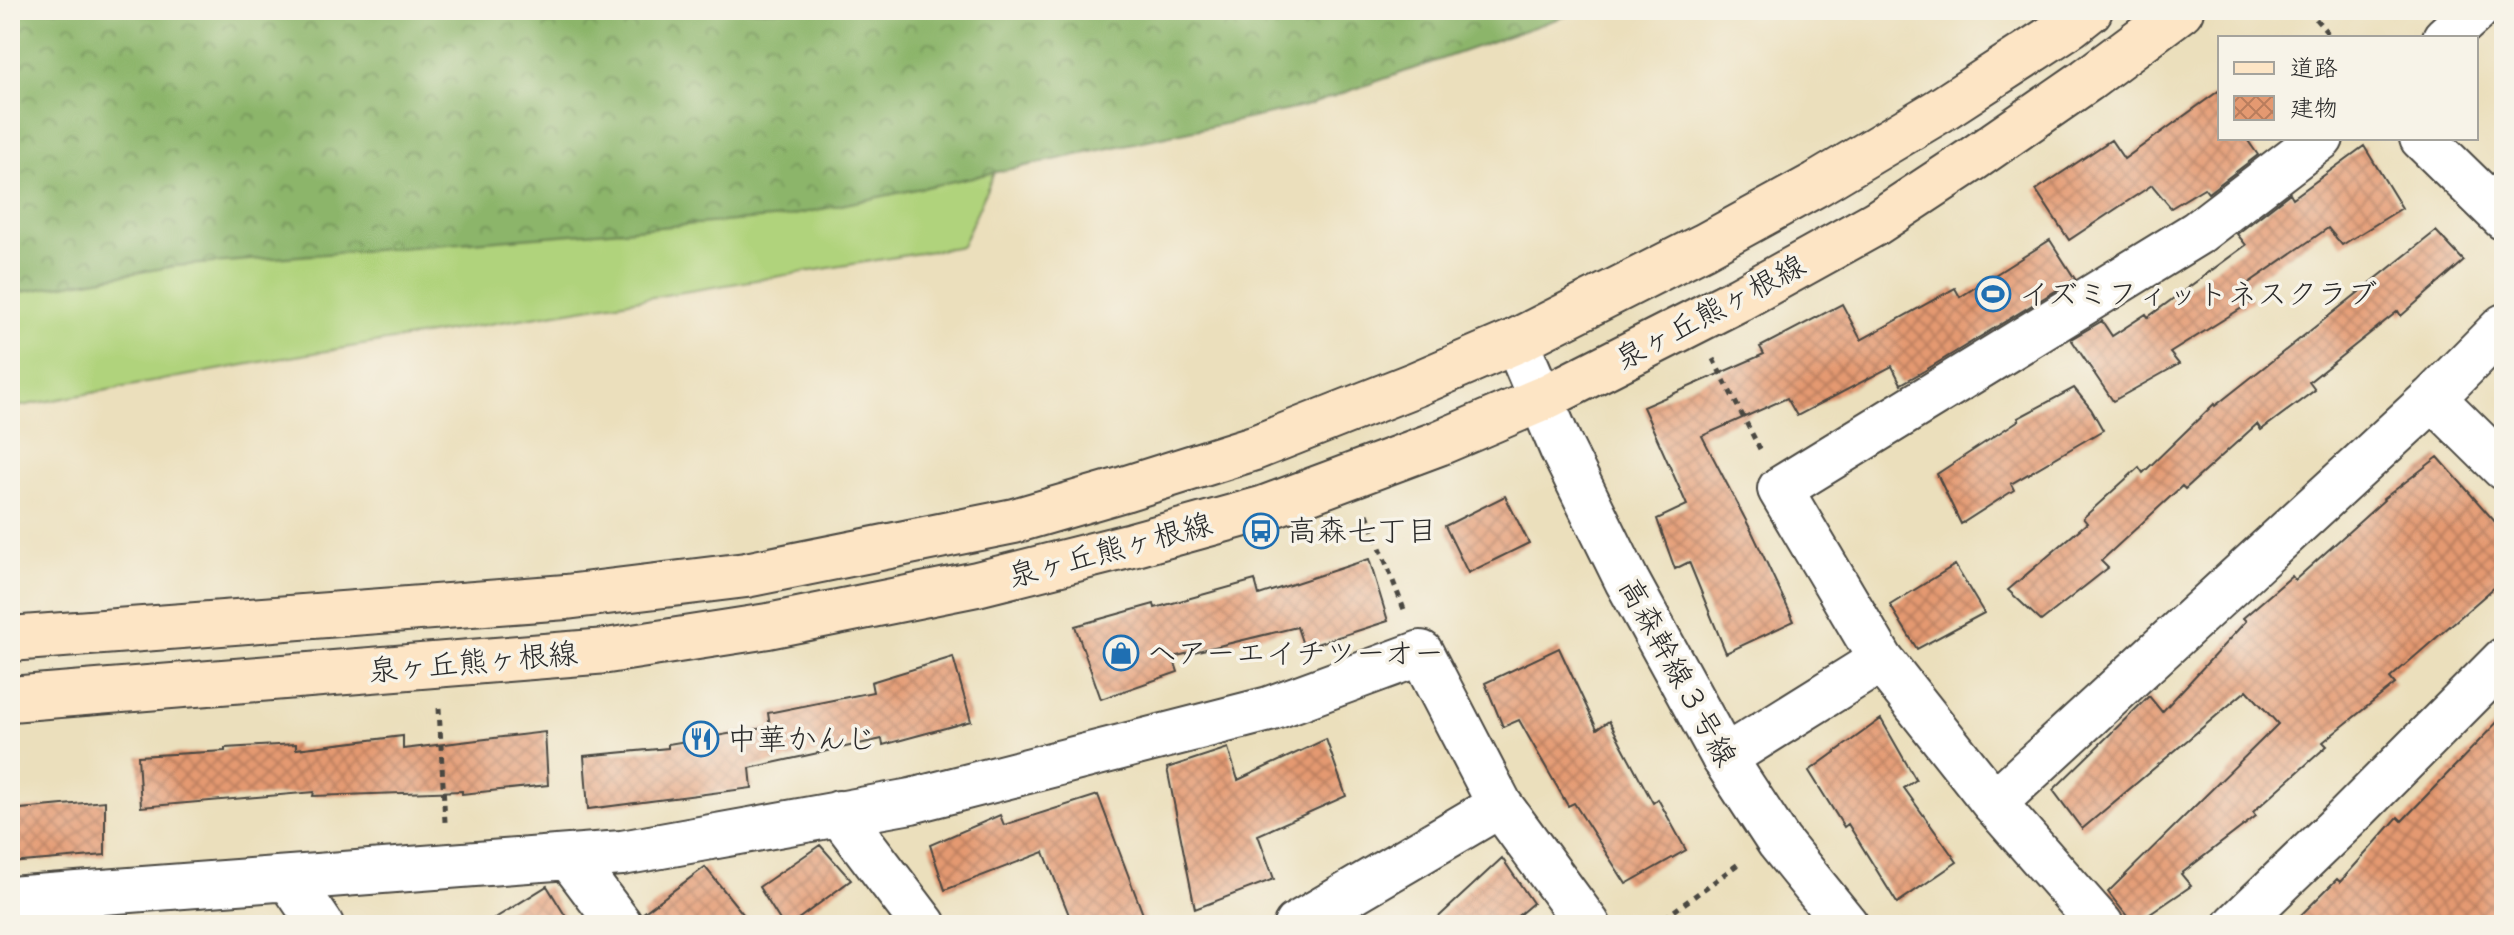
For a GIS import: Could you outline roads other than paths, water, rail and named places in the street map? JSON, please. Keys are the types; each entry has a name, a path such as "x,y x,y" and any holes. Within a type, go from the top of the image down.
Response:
{"main road":[{"name":"泉ヶ丘熊ヶ根線","path":"10,639 566,597 746,575 1014,521 1254,448 1516,341 1653,273 1817,184 1939,111 2090,10"},
{"name":"泉ヶ丘熊ヶ根線","path":"10,699 607,651 768,626 977,584 1262,509 1439,443 1542,399 1739,299 1876,223 2087,80 2181,10"}],"street":[{"path":"2447,36 2476,10"},
{"path":"2101,925 1994,803 1881,660 1780,489 2197,233 2318,140"},
{"path":"2424,140 2504,218"},
{"path":"1994,803 2433,398 2504,326"},
{"name":"高森幹線３号線","path":"1516,341 1562,449 1627,581 1724,758 1779,842 1846,925"},
{"path":"2433,398 2504,468"},
{"path":"10,899 622,853 911,801 1269,709 1421,653 1500,805 1588,925"},
{"path":"1724,758 1881,660"},
{"path":"2236,925 2504,660"},
{"path":"1296,925 1500,805"},
{"path":"839,813 924,925"},
{"path":"569,857 620,925"},
{"path":"289,878 321,925"}],"place":[{"name":"イズミフィットネスクラブ","path":"1993,294"},
{"name":"高森七丁目","path":"1261,531"},
{"name":"ヘアーエイチツーオー","path":"1121,653"},
{"name":"中華かんじ","path":"701,739"}]}
